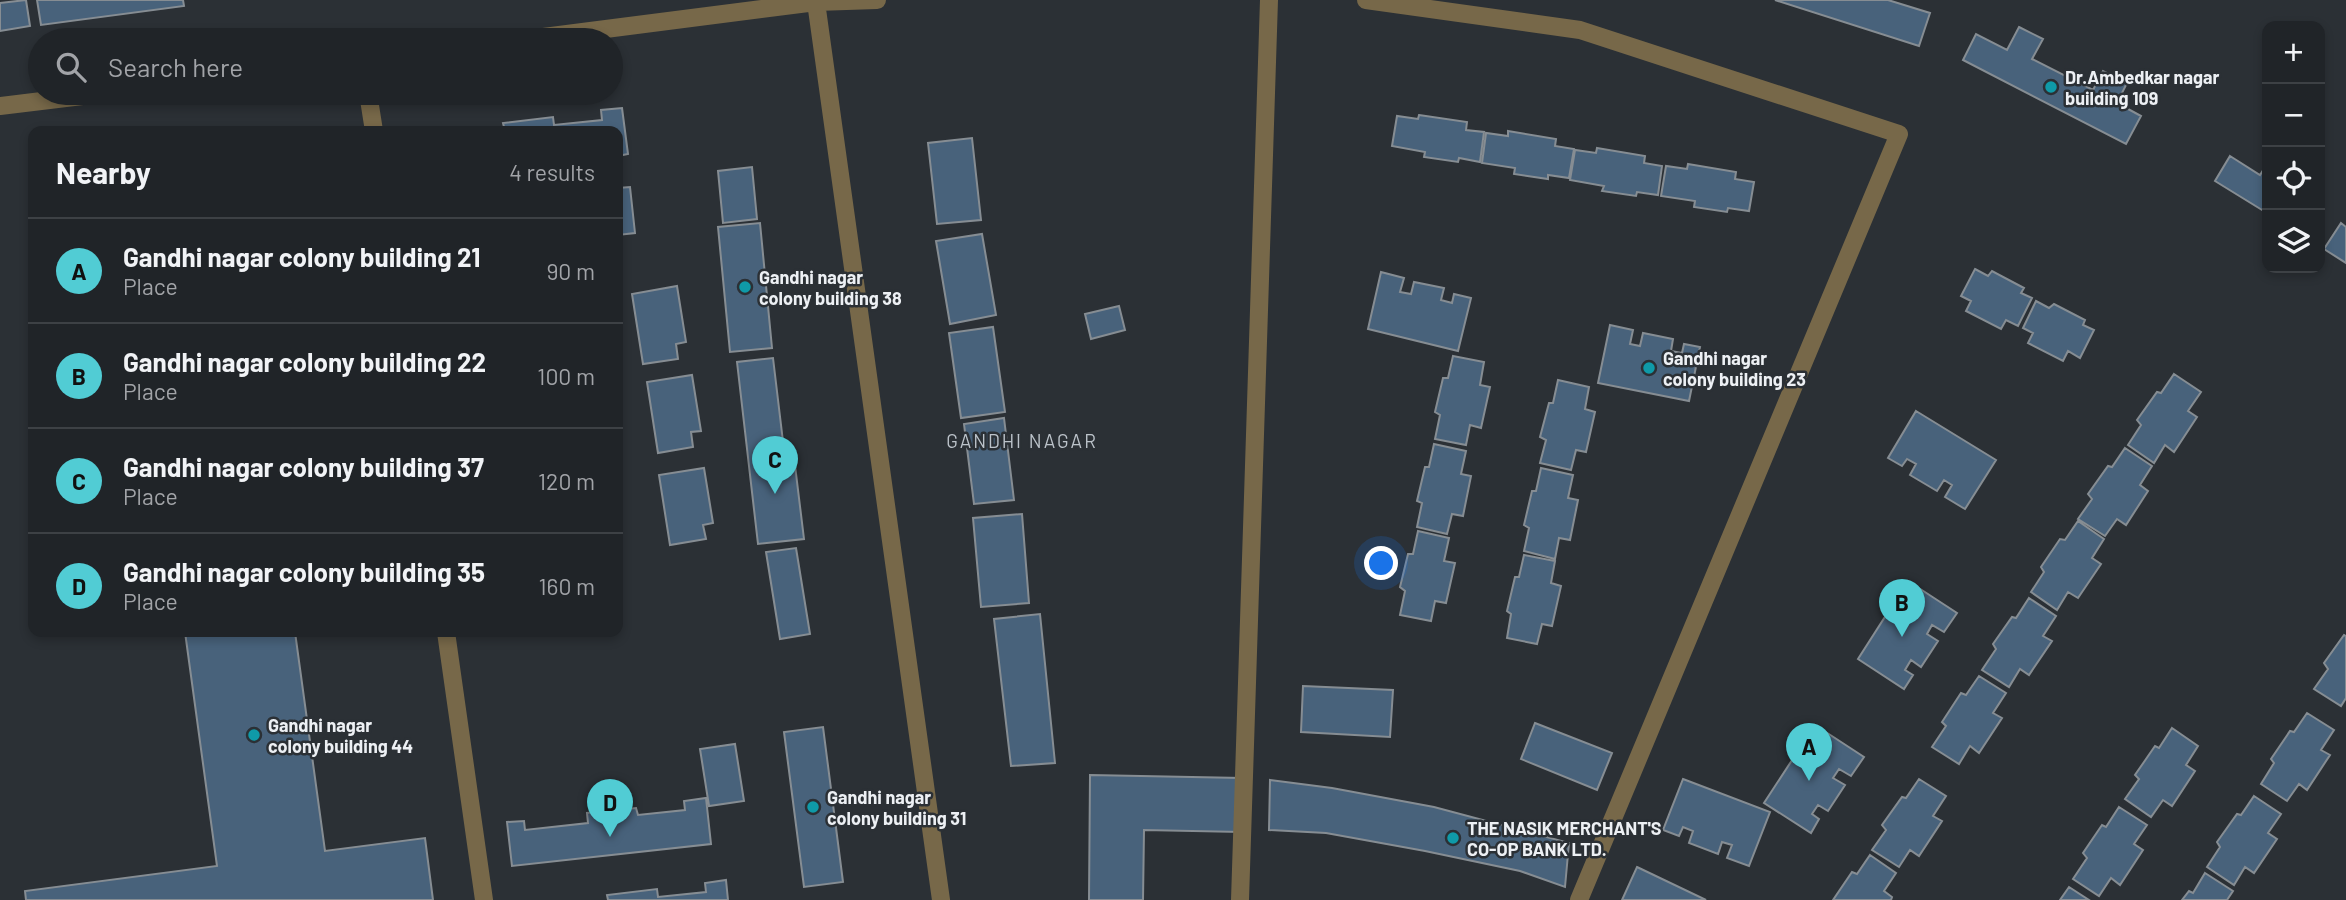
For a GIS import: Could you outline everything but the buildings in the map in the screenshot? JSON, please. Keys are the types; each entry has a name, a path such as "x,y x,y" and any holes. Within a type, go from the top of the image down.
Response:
{"street":[{"path":"613,28 816,2 877,0"},
{"path":"1240,900 1269,0"},
{"path":"1366,0 1580,30 1899,134 1579,900"},
{"path":"816,2 941,900"},
{"path":"0,106 28,103"},
{"path":"370,105 372,126"},
{"path":"447,637 484,900"}],"place":[{"name":"Dr.Ambedkar nagar building 109","path":"2051,87"},
{"name":"Gandhi nagar colony building 38","path":"745,287"},
{"name":"Gandhi nagar colony building 23","path":"1649,368"},
{"name":"Gandhi nagar colony building 37","path":"775,494"},
{"name":"Gandhi nagar colony building 22","path":"1902,637"},
{"name":"Gandhi nagar colony building 44","path":"254,735"},
{"name":"Gandhi nagar colony building 21","path":"1809,781"},
{"name":"Gandhi nagar colony building 31","path":"813,807"},
{"name":"Gandhi nagar colony building 35","path":"610,837"},
{"name":"THE NASIK MERCHANT'S CO-OP BANK LTD.","path":"1453,838"}],"district":[{"name":"GANDHI NAGAR","path":"1022,440"}]}
